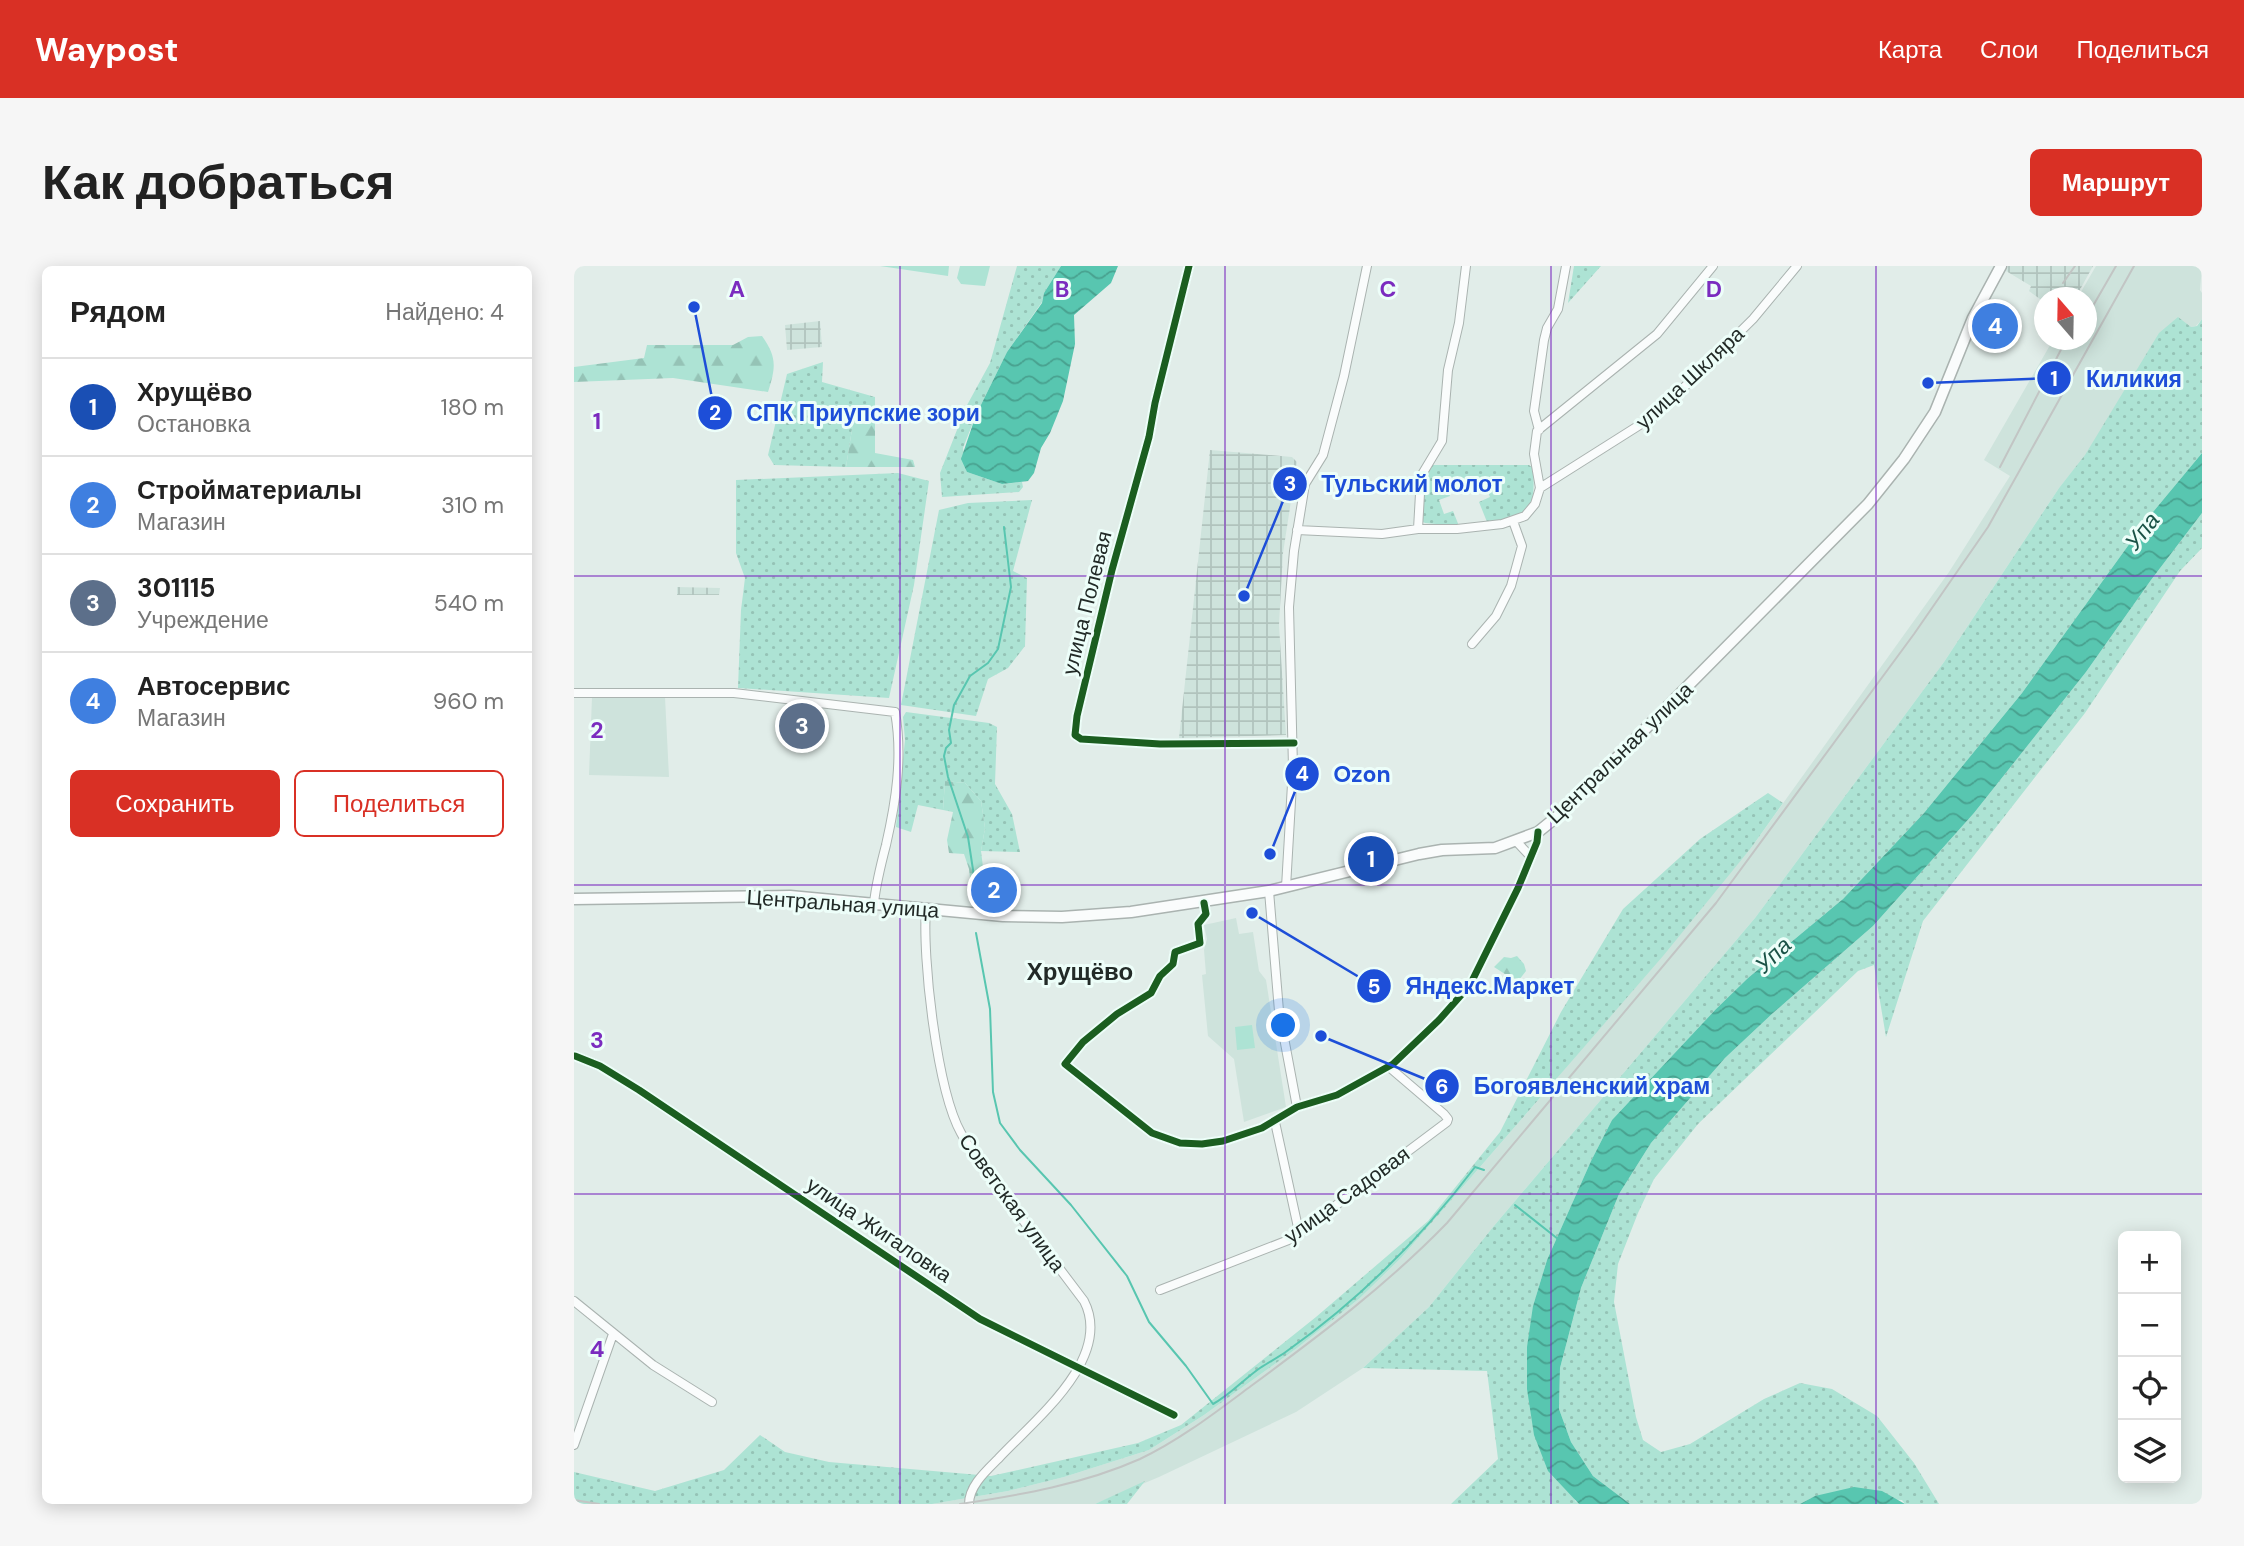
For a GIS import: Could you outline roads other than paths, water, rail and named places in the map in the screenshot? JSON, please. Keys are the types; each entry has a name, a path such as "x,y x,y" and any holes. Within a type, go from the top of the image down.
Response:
{"main road":[{"name":"Центральная улица","path":"574,899 790,896 989,915 1047,917 1131,912 1269,891 1419,854 1442,850 1495,848 1517,842 1538,832 1564,811 1847,527 1886,483 1935,412 1973,318 2001,266"}],"street":[{"name":"улица Полевая","path":"1189,266 1149,437 1112,570 1075,735 1081,739 1160,744 1294,743"},
{"path":"1286,887 1294,743 1289,607 1297,530 1305,484 1323,455 1344,376 1367,266"},
{"path":"1419,529 1421,476 1442,441 1448,370 1459,323 1466,266"},
{"path":"1539,430 1534,411 1544,340 1558,309 1566,266"},
{"path":"1540,488 1534,454 1535,438 1539,430 1657,334 1713,266"},
{"name":"улица Шкляра","path":"1513,522 1533,508 1540,488 1657,414 1753,320 1797,266"},
{"path":"1297,530 1382,534 1513,522 1522,546 1511,586 1496,616 1472,644"},
{"path":"574,693 741,694 895,712 900,740 898,776 874,903"},
{"path":"1204,902 1206,915 1198,923 1200,943 1175,952 1173,964 1160,976 1151,993 1117,1014 1083,1042 1065,1064 1152,1133 1175,1142 1202,1144 1223,1141 1275,1122 1297,1107 1337,1096 1389,1067 1439,1020 1472,983 1531,857 1538,832"},
{"path":"1517,842 1531,857"},
{"path":"1269,891 1279,1011 1297,1107"},
{"name":"Советская улица","path":"926,908 924,941 940,1065 953,1115 960,1133 980,1163 1086,1305 1090,1332 1079,1368 1066,1388 987,1470 971,1492 969,1504"},
{"name":"улица Жигаловка","path":"574,1055 600,1066 650,1097 980,1320 1174,1415"},
{"name":"улица Садовая","path":"1160,1290 1287,1241 1446,1123 1448,1119 1389,1067"},
{"path":"1275,1122 1299,1232"},
{"path":"574,1301 664,1373 712,1402"},
{"path":"574,1446 613,1334"}],"water":[{"path":"1061,266 1118,266 1111,283 1074,315 1075,344 1063,401 1041,448 1034,473 1028,481 1002,484 967,472 961,459 976,415 1007,352 1042,303 1044,293"},
{"name":"Упа","path":"2202,453 2202,513 2086,672 1974,813 1873,926 1725,1058 1651,1143 1619,1194 1581,1288 1560,1368 1559,1409 1571,1442 1593,1476 1630,1504 1579,1504 1548,1471 1534,1435 1527,1389 1527,1347 1533,1306 1547,1260 1612,1120 1716,1009 1748,978 1843,899 1924,813 2022,693 2148,518"},
{"path":"1854,1487 1882,1491 1905,1504 1800,1504 1815,1496"}],"waterway":[{"path":"977,896 968,837 948,777 944,756 951,743 949,730 954,705 970,676 988,663 998,649 1011,587 1004,527"},
{"path":"976,933 990,1009 993,1092 1000,1123 1020,1150 1071,1205 1127,1276 1149,1322 1213,1404 1339,1311 1411,1243 1475,1167 1484,1170"},
{"path":"1515,1205 1558,1239"}],"railway":[{"path":"2063,283 2075,266"},
{"path":"2097,299 2116,266"},
{"path":"960,1504 1075,1482 1119,1468 1169,1443 1211,1416 1328,1328 1401,1267 1447,1223 1716,903 1914,634 1988,527 2134,266"},
{"path":"2000,467 2061,350"},
{"path":"574,1500 599,1504"}],"place":[{"name":"СПК Приупские зори","path":"694,307"},
{"name":"Автосервис","path":"1995,326"},
{"name":"Киликия","path":"1928,383"},
{"name":"Тульский молот","path":"1244,596"},
{"name":"301115","path":"802,726"},
{"name":"Ozon","path":"1270,854"},
{"name":"Хрущёво","path":"1371,859"},
{"name":"Стройматериалы","path":"994,890"},
{"name":"Яндекс.Маркет","path":"1252,913"},
{"name":"Богоявленский храм","path":"1321,1036"}],"district":[{"name":"Хрущёво","path":"1080,971"}]}
